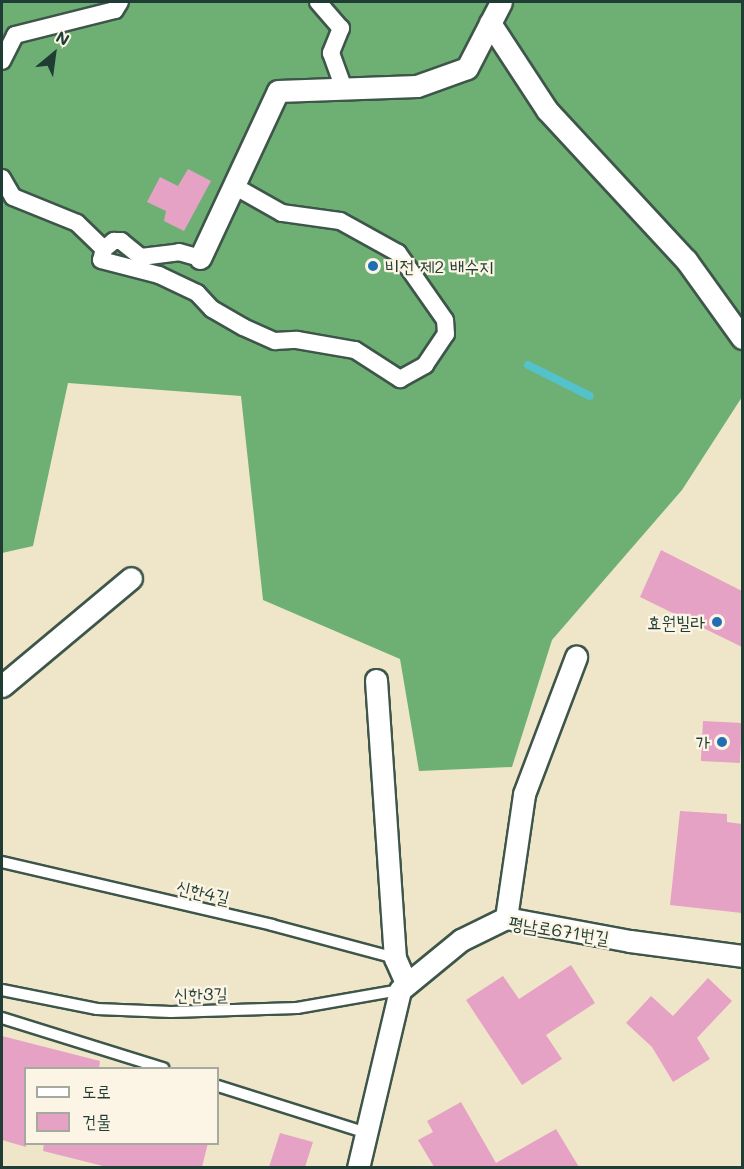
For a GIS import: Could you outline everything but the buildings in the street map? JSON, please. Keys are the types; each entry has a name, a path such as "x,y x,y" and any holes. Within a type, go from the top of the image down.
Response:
{"street":[{"path":"2,61 15,35 115,10 120,2"},
{"path":"318,2 341,28 331,53 344,89"},
{"path":"234,186 282,213 340,221 398,254 445,320 446,334 425,365 400,379 354,350 297,340 274,341 212,309 197,293 159,275 101,260 104,249 114,241 122,242 141,257 179,252 200,258 278,92 417,86 468,68 501,2"},
{"path":"490,23 548,110 686,260 742,338"},
{"path":"2,178 13,197 77,223 104,249"},
{"path":"2,686 131,578"},
{"path":"506,918 524,794 576,657"},
{"path":"358,1167 403,986 395,958 376,680"},
{"name":"평남로671번길","path":"403,986 461,939 506,918 630,941 742,956"}],"lane":[{"name":"신한4길","path":"2,862 272,925 395,958"},
{"name":"신한3길","path":"2,990 97,1009 171,1012 297,1008 403,986"},
{"path":"2,1018 160,1067"},
{"path":"219,1086 367,1133"}],"green space":[{"name":"비전 제2 배수지","path":"2,2 742,2 742,397 682,490 552,640 512,767 419,771 400,659 263,600 241,396 68,383 33,546 2,553"}],"waterway":[{"path":"528,365 590,396"}],"place":[{"name":"비전 제2 배수지","path":"373,266"},
{"name":"효원빌라","path":"717,622"},
{"name":"가","path":"722,742"}]}
